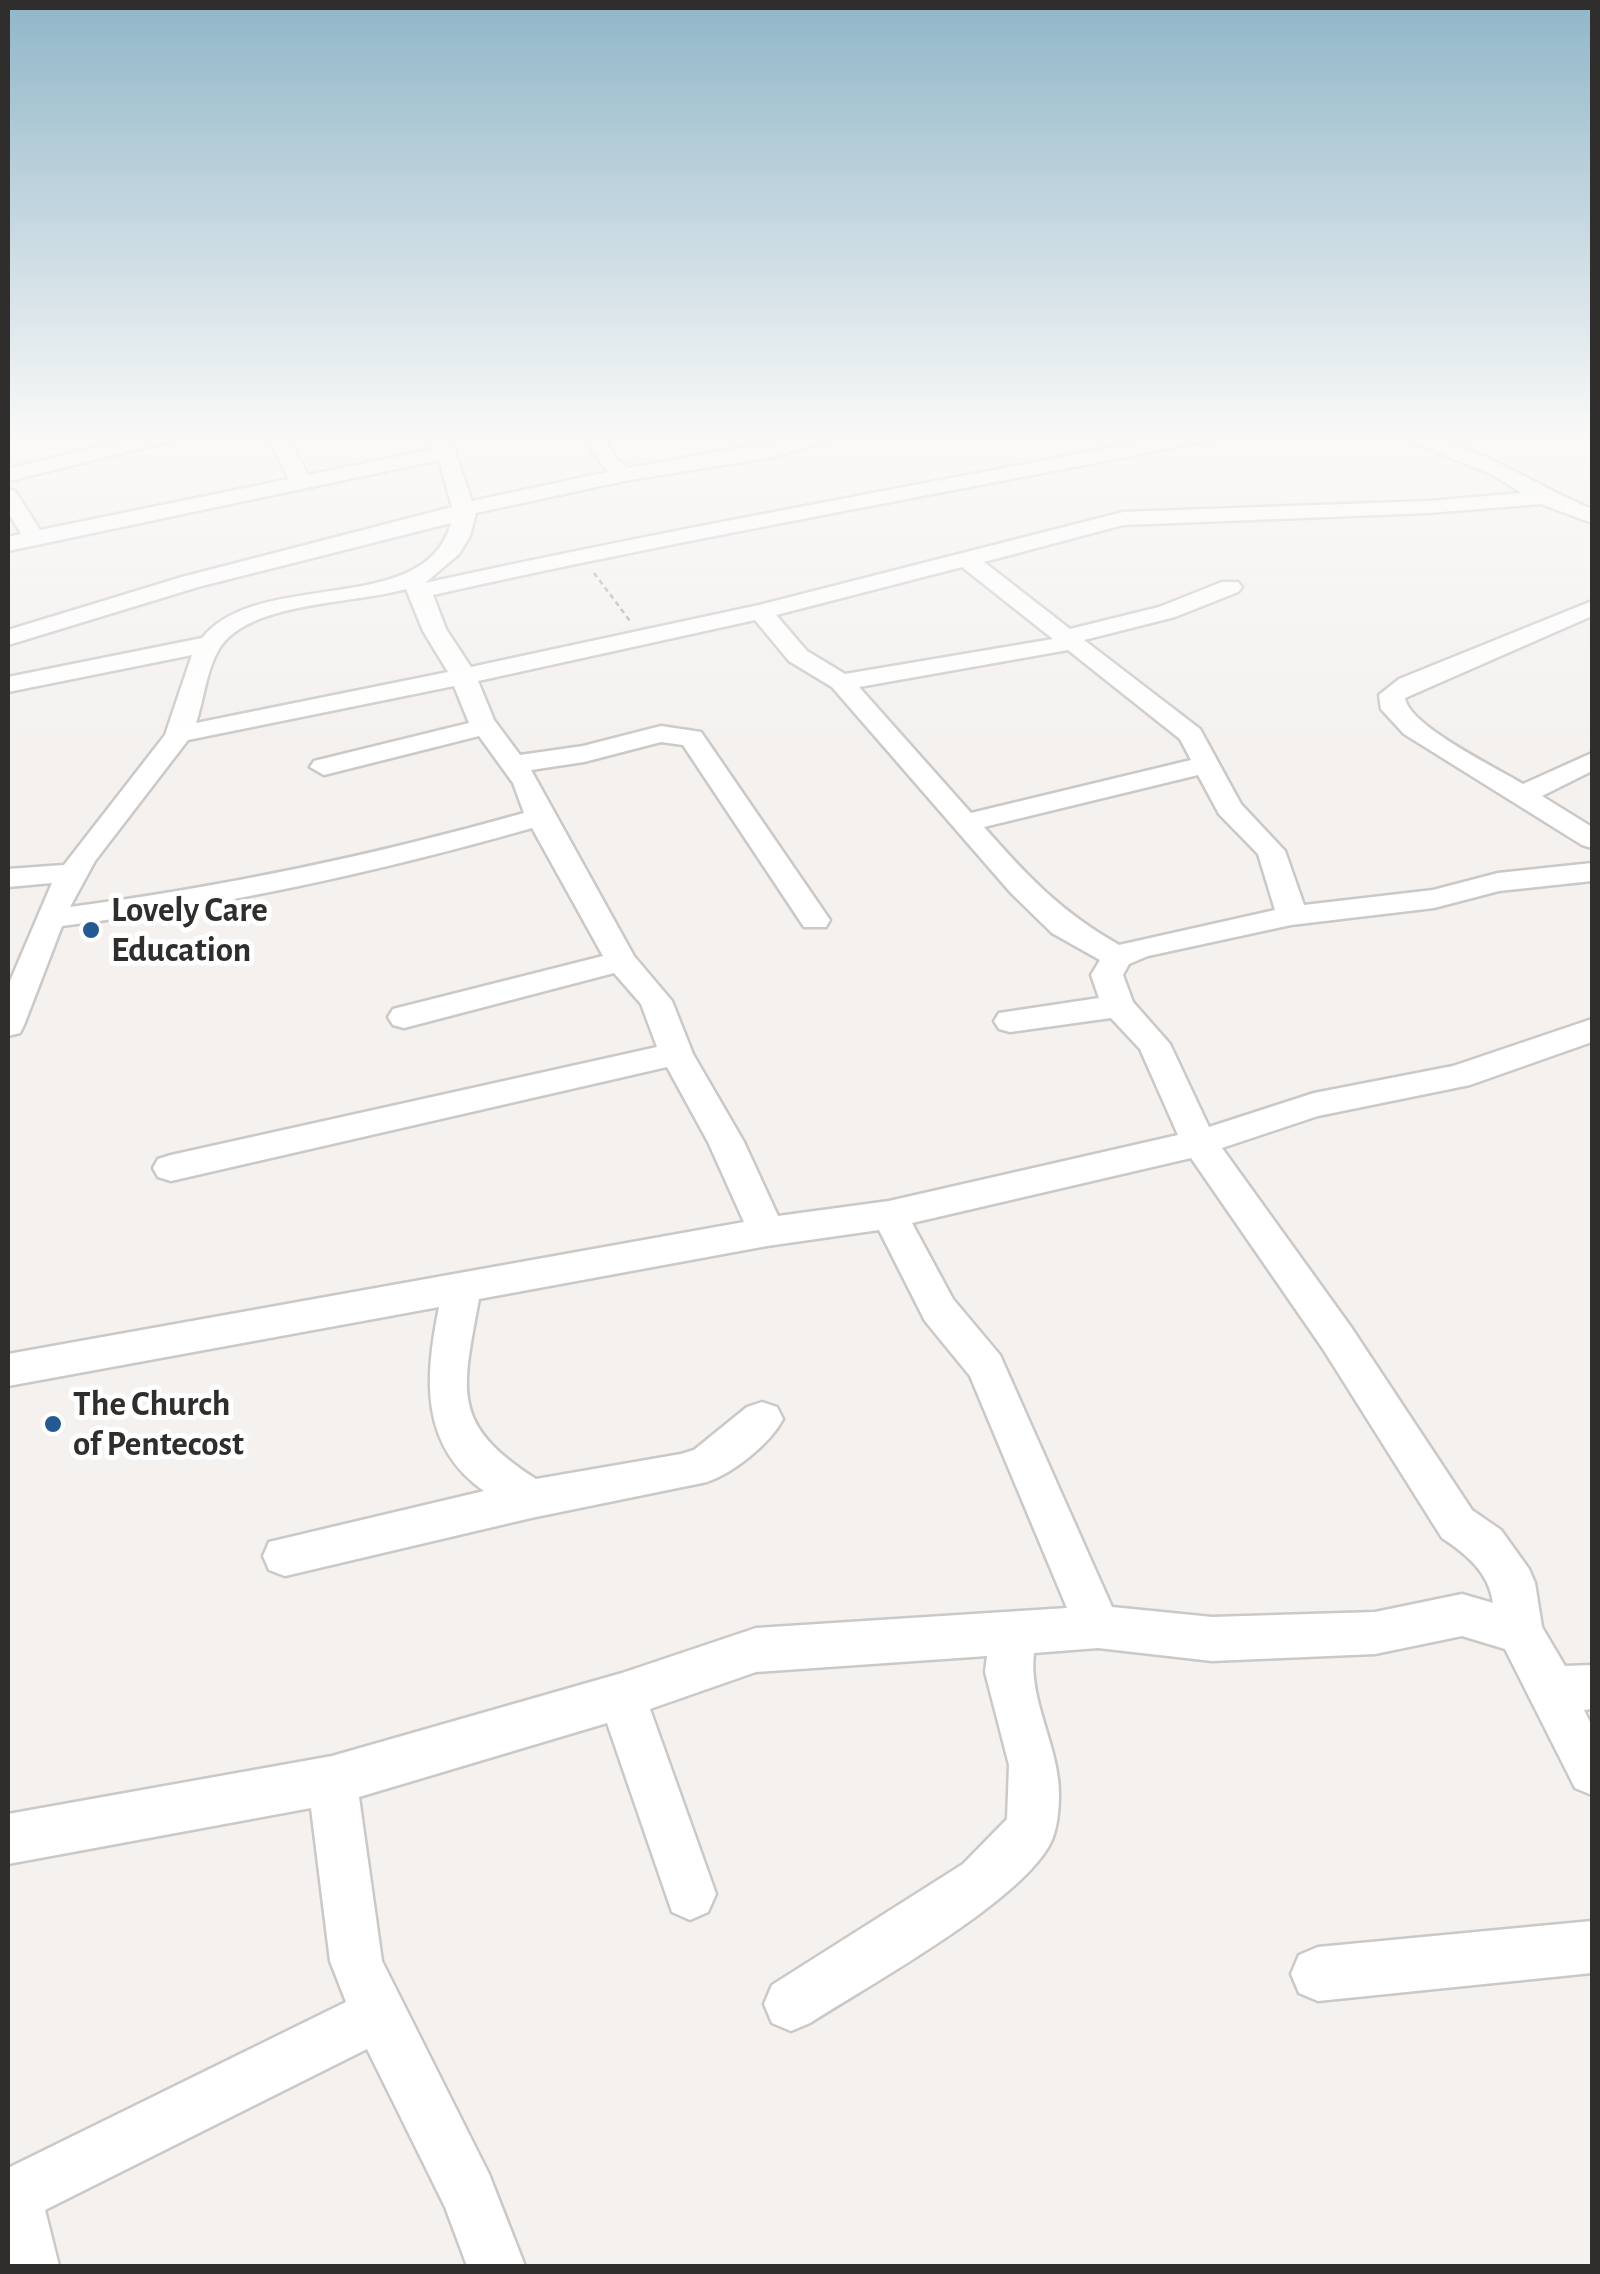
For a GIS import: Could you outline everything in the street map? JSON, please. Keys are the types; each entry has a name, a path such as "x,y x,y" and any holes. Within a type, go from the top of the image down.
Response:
{"street":[{"path":"53,674 26,663 8,638 190,582 352,540"},
{"path":"414,585 456,540"},
{"path":"8,1026 73,873 180,734 196,672 209,644 230,624 260,612 580,554 631,540"},
{"path":"180,734 761,612 1039,540"},
{"path":"966,559 1191,735 1229,808 1272,850 1291,916"},
{"path":"414,585 434,631 463,676 485,727 526,782 540,818 621,961 656,1001 676,1054 726,1142 767,1232"},
{"path":"841,682 933,670 1069,639 1166,612 1230,587"},
{"path":"1592,608 1408,684 1392,695 1394,709 1413,728 1592,838"},
{"path":"761,612 798,656 841,682 1021,887 1063,926 1117,957"},
{"path":"8,684 209,644"},
{"path":"324,766 485,727"},
{"path":"510,764 584,754 661,734 692,738 815,920"},
{"path":"1522,795 1592,761"},
{"path":"965,823 1206,765"},
{"path":"54,918 196,900 540,818"},
{"path":"8,878 73,873"},
{"path":"1520,1632 1514,1583 1486,1544 1457,1524 1336,1338 1198,1143 1154,1044 1118,1006 1107,975 1117,957 1140,948 1291,916 1434,899 1498,882 1589,875"},
{"path":"404,1017 621,961"},
{"path":"1010,1021 1118,1006"},
{"path":"8,1370 767,1232 889,1215 1198,1143 1314,1104 1458,1077 1592,1030"},
{"path":"172,1168 676,1054"},
{"path":"889,1215 938,1310 986,1366 1098,1627"},
{"path":"462,1290 446,1382 453,1419 472,1456 531,1499"},
{"path":"284,1556 531,1499 707,1464 762,1419"},
{"path":"8,1839 332,1780 622,1696 756,1650 1098,1627 1230,1639 1375,1634 1462,1615 1520,1632 1573,1689 1570,1734 1592,1771"},
{"path":"790,2004 982,1882 1030,1831 1036,1797 1032,1765 1008,1672 1014,1635"},
{"path":"622,1696 690,1894"},
{"path":"332,1780 356,1962 378,2015 469,2194 496,2266"},
{"path":"1318,1974 1592,1946"},
{"path":"30,2266 10,2196 378,2015"}],"path":[{"path":"580,554 642,638"}],"place":[{"name":"Lovely Care Education","path":"91,930"},
{"name":"The Church of Pentecost","path":"53,1424"}]}
